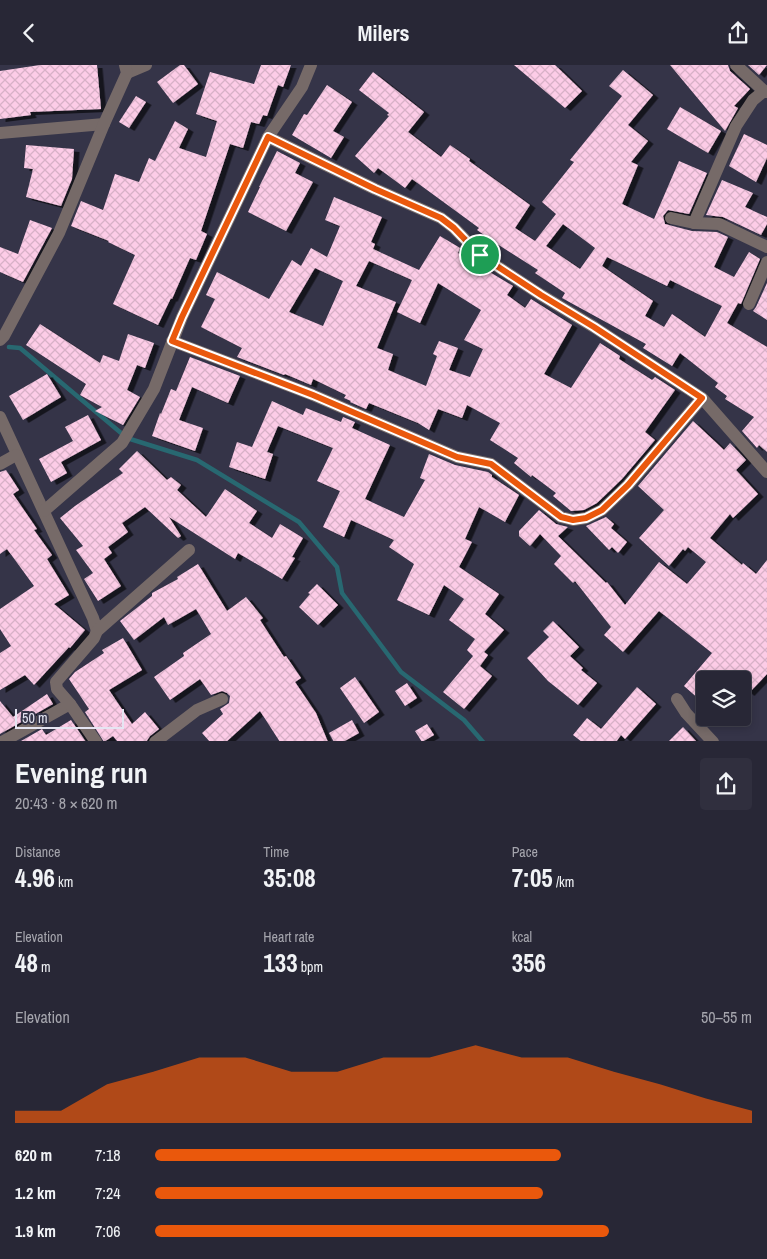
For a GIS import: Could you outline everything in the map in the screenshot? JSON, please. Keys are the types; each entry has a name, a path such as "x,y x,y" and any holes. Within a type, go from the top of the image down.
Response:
{"street":[{"path":"0,340 4,336 59,233 126,69 146,65"},
{"path":"44,511 122,443 154,389 182,317 268,137 302,87 311,65"},
{"path":"694,223 736,126 753,99 766,92 736,65"},
{"path":"0,133 104,124"},
{"path":"268,137 375,189 441,218 454,228 480,255 702,398 767,472"},
{"path":"671,219 694,223 719,224 767,247"},
{"path":"749,304 767,262"},
{"path":"172,341 313,395 457,457 491,464 561,517 573,520 586,518 602,510 628,485 702,398"},
{"path":"0,417 97,631"},
{"path":"0,464 16,455"},
{"path":"96,741 58,689 56,682 94,638 97,631 189,550"},
{"path":"155,741 197,710 222,699"},
{"path":"677,699 686,713 713,741"},
{"path":"2,741 70,704"}],"building":[{"path":"40,65 97,65 101,109 30,112 31,115 0,119 0,71"},
{"path":"180,65 184,65 198,84 173,103 157,82"},
{"path":"261,65 291,65 283,87 278,85 267,116 263,115 259,124 251,122 243,148 230,144 201,231 207,234 196,260 190,258 158,325 113,304 135,255 109,241 71,226 81,201 103,210 115,174 139,182 149,158 155,161 175,121 188,129 179,148 206,157 217,121 196,114 210,72 254,84"},
{"path":"514,65 555,65 582,91 565,108"},
{"path":"670,65 728,65 730,71 750,89 734,106 738,108 725,131"},
{"path":"748,65 767,65 759,75"},
{"path":"623,70 653,95 628,125 648,141 631,162 638,165 622,204 654,219 679,161 707,173 689,214 668,210 663,216 665,224 692,231 717,232 728,237 714,267 734,277 749,252 760,259 741,304 738,303 727,323 767,347 767,452 759,445 757,448 742,431 754,417 725,399 727,396 715,387 718,383 680,353 672,366 643,348 646,344 562,298 565,293 535,273 538,270 477,230 479,228 412,179 405,188 378,168 374,173 355,156 389,116 387,115 389,113 359,90 373,72 424,112 408,132 441,157 450,145 530,205 515,228 535,241 556,214 542,202 574,162 570,160 622,96 609,86","holes":["563,224 595,248 580,269 546,246","607,257 667,286 670,280 722,306 705,337 672,314 664,327 645,316 653,301 602,266"]},
{"path":"327,85 352,102 333,131 344,137 331,158 292,135 304,114 307,115"},
{"path":"136,96 146,102 129,128 119,122"},
{"path":"680,107 721,131 708,153 667,129"},
{"path":"744,134 767,145 767,158 756,182 729,166"},
{"path":"26,145 74,149 72,179 61,206 26,197 33,169 24,168"},
{"path":"277,151 300,163 295,173 313,182 286,231 248,212"},
{"path":"722,180 753,193 745,207 767,217 767,224 761,235 723,217 706,215"},
{"path":"334,197 382,217 371,242 375,244 373,249 419,270 440,236 460,248 458,253 513,286 507,295 525,308 531,299 572,325 544,374 571,388 600,343 620,356 619,359 652,380 655,377 675,390 645,432 655,440 622,479 597,503 584,510 571,511 553,496 556,493 532,475 531,477 514,463 518,458 490,440 500,423 467,405 462,418 438,409 429,430 418,423 369,403 366,409 350,402 344,398 346,395 313,379 311,385 237,357 242,348 201,327 215,299 206,295 217,272 269,299 292,260 301,266 311,248 327,257 340,226 325,220","holes":["369,261 412,280 397,312 420,323 438,283 481,310 464,340 483,349 470,377 449,370 458,348 439,341 433,354 437,356 426,386 388,370 393,354 377,348 396,302 356,286","315,268 343,281 323,326 289,312"]},
{"path":"30,220 52,228 23,282 0,272 0,247 18,254"},
{"path":"767,283 767,320 753,311"},
{"path":"40,324 100,363 103,355 119,361 128,334 154,343 145,368 137,365 127,390 140,397 123,425 95,411 102,407 80,395 86,384 26,345"},
{"path":"190,357 240,376 228,403 192,387 179,420 203,428 195,451 152,436 171,389 176,391"},
{"path":"47,374 61,397 23,420 9,396"},
{"path":"272,401 303,415 306,408 341,422 343,417 355,422 352,428 390,445 365,499 404,517 425,480 420,478 429,454 455,465 488,472 492,477 519,495 505,522 479,507 465,539 472,542 459,567 499,594 485,614 504,630 484,652 488,655 480,666 492,676 464,709 443,692 473,656 467,650 475,639 449,620 464,599 444,585 429,615 397,600 414,564 389,547 394,540 351,520 344,537 323,527 340,491 317,481 333,448 278,426 267,452 273,454 265,479 229,467 237,442 252,447"},
{"path":"88,415 101,440 61,462 67,473 51,482 39,459 73,441 65,427"},
{"path":"693,421 724,450 730,443 746,460 736,470 758,494 733,518 730,514 710,538 742,565 743,563 756,574 767,560 767,674 751,691 751,671 697,671 712,653 659,611 623,652 604,635 611,627 575,581 573,583 554,564 561,556 540,534 530,546 519,536 519,531 539,510 556,524 568,527 558,536 607,582 625,605 659,562 687,584 706,562 688,547 685,551 683,549 669,566 639,538 664,510 638,486"},
{"path":"137,451 167,480 171,477 181,485 177,490 206,517 225,489 257,511 249,523 272,538 280,524 303,538 292,557 295,558 282,579 238,553 235,559 169,517 181,536 178,538 145,507 122,523 128,532 108,547 112,553 104,559 121,586 98,601 84,579 93,573 76,550 83,546 60,518 123,473 119,469"},
{"path":"6,470 19,490 13,494 37,529 34,530 52,555 47,559 69,595 54,604 85,630 34,685 25,675 0,690 0,653 11,646 0,629 0,609 34,586 7,549 0,554 0,472"},
{"path":"606,517 614,524 611,528 627,542 618,553 612,547 609,550 586,526"},
{"path":"198,564 227,611 246,597 263,618 260,620 284,657 286,656 301,678 295,682 316,713 328,741 279,741 260,711 227,741 209,741 202,733 223,714 220,709 229,703 230,696 222,691 211,695 200,679 170,700 154,677 184,656 183,653 211,634 196,609 168,625 164,617 134,640 120,621 152,596 152,593 178,579 177,577"},
{"path":"317,584 338,605 318,625 299,607 310,594 308,593"},
{"path":"553,621 579,647 570,656 583,668 581,670 597,683 578,705 548,681 527,658 549,637 543,631"},
{"path":"123,638 142,670 109,690 132,724 145,712 159,729 147,741 117,741 113,736 103,741 85,712 89,709 69,679 75,672 104,653 102,650"},
{"path":"696,672 696,696 684,686"},
{"path":"355,677 379,712 364,723 340,688"},
{"path":"407,683 417,698 405,706 395,691"},
{"path":"637,687 656,704 625,739 621,735 617,741 581,741 573,735 587,718 601,729"},
{"path":"47,694 53,704 0,734 0,701 13,717"},
{"path":"71,720 85,741 21,741 42,729 46,735"},
{"path":"352,720 359,733 345,741 333,741 329,733"},
{"path":"427,724 434,735 421,741 415,731"},
{"path":"683,727 696,741 669,741"}],"waterway":[{"path":"9,347 20,348 127,438 197,460 299,522 337,567 342,593 401,672 464,720 482,741"}],"route":[{"path":"268,137 375,189 441,218 454,228 480,255 702,398 628,485 602,510 586,518 573,520 561,517 491,464 457,457 313,395 172,341 268,137"}]}
